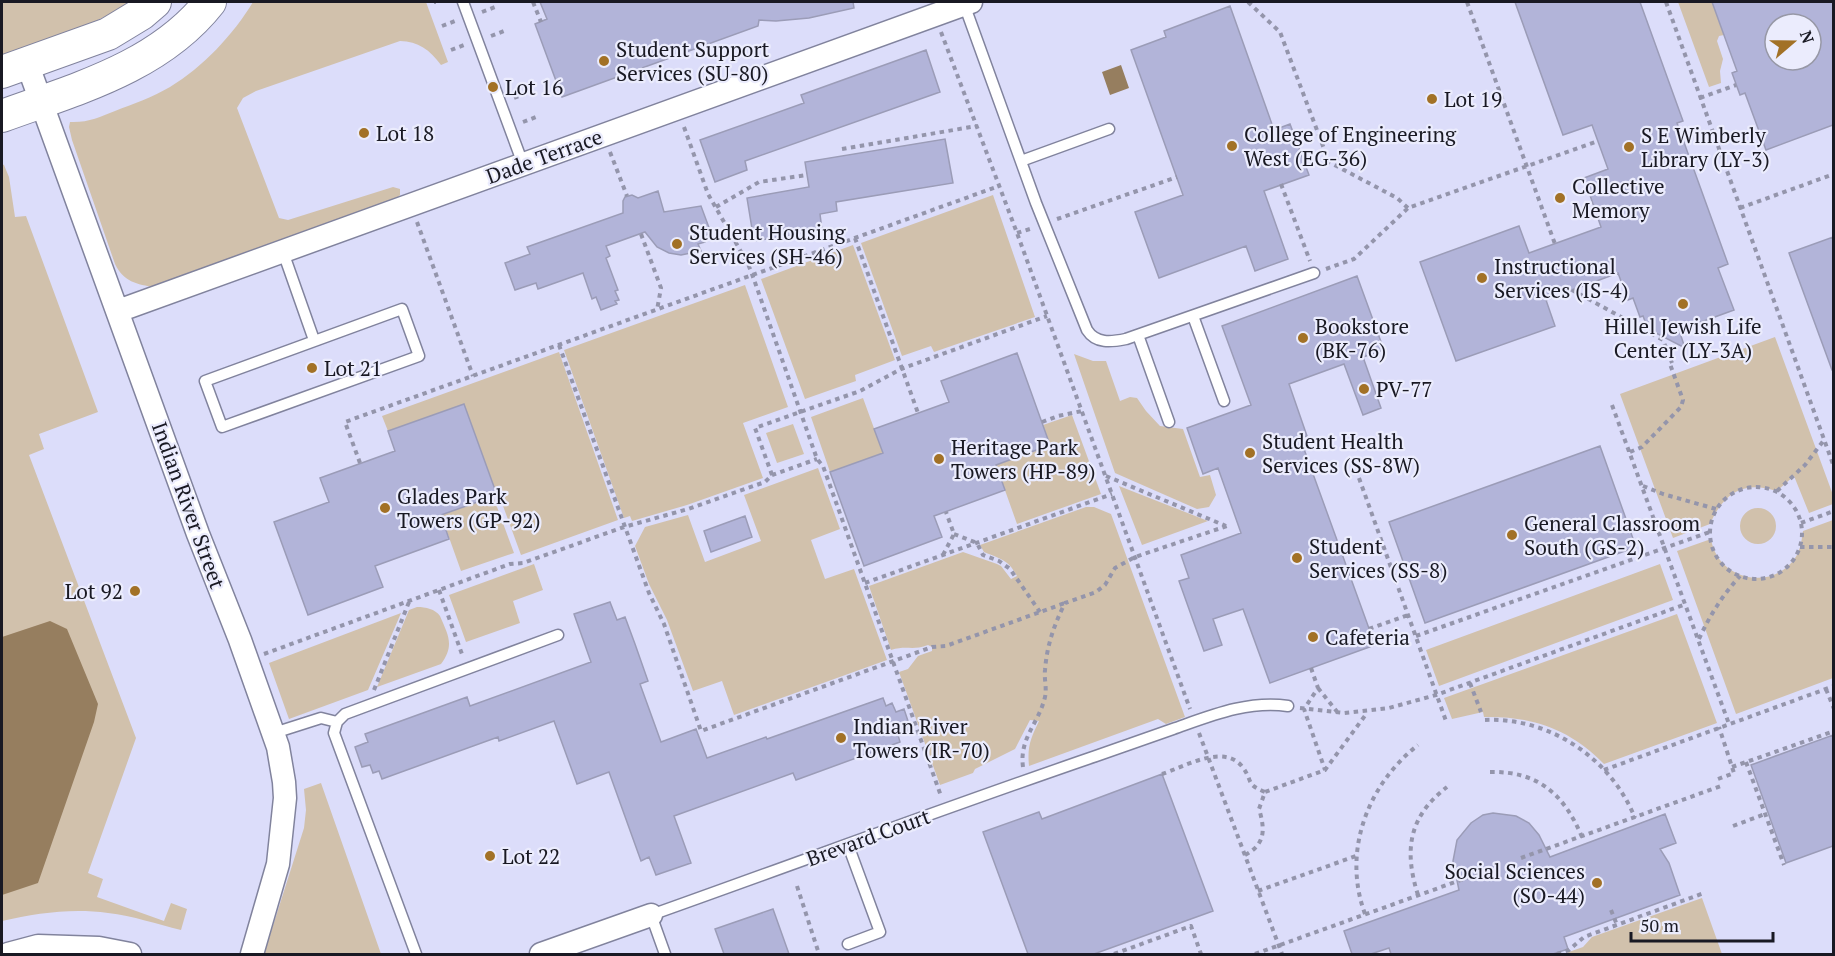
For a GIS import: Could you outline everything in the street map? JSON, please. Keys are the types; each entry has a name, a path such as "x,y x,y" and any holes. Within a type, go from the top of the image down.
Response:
{"street":[{"path":"14,68 108,34 141,14 155,2"},
{"path":"2,116 118,73 154,53 203,11 210,2"},
{"name":"Dade Terrace","path":"118,311 967,3"},
{"name":"Indian River Street","path":"14,68 41,102 198,534 274,733 284,782 284,817 278,864 252,954"},
{"name":"Brevard Court","path":"541,954 651,915"},
{"path":"8,954 38,946 99,948 130,954"}],"lane":[{"path":"463,2 523,164"},
{"path":"967,3 1044,224 1091,337 1096,340 1114,341 1138,335 1314,273"},
{"path":"1021,161 1108,129"},
{"path":"283,252 314,340"},
{"path":"402,309 419,356 222,427 205,381 314,340 402,309"},
{"path":"1193,316 1224,401"},
{"path":"1138,335 1169,422"},
{"path":"416,954 334,733 337,722 345,714 558,634"},
{"name":"Brevard Court","path":"651,915 848,845 941,809 1195,722 1242,707 1288,706"},
{"path":"274,733 321,718 337,722"},
{"path":"848,845 880,932 848,944"},
{"path":"651,915 665,954"}],"path":[{"path":"533,2 541,22"},
{"path":"1248,2 1280,32 1329,162 1397,198 1408,208"},
{"path":"1467,2 1555,244"},
{"path":"1665,2 1833,466"},
{"path":"479,13 495,7"},
{"path":"442,26 459,20"},
{"path":"939,27 1282,954"},
{"path":"488,37 504,31"},
{"path":"451,50 468,44"},
{"path":"1700,98 1736,85"},
{"path":"511,99 527,93"},
{"path":"519,123 536,117"},
{"path":"682,120 708,194 752,274 817,459 824,466 942,797"},
{"path":"842,149 977,126"},
{"path":"1281,184 1314,273 1354,258 1408,208 1598,141"},
{"path":"612,155 627,196"},
{"path":"1740,208 1833,174"},
{"path":"716,207 759,182 807,175"},
{"path":"1017,233 1177,177"},
{"path":"360,463 345,422 999,186"},
{"path":"415,216 473,376"},
{"path":"641,234 661,288 657,310"},
{"path":"855,238 918,413"},
{"path":"1572,290 1663,340 1683,400 1681,407 1642,447 1630,452"},
{"path":"772,475 755,428 860,391 901,369 1047,316"},
{"path":"559,345 624,527 649,593 664,624 701,731 932,647 946,646 1096,592 1105,585 1115,568 1136,557 1227,526 1105,476"},
{"path":"1612,405 1729,724"},
{"path":"1042,422 1082,411"},
{"path":"1777,491 1805,465 1824,440"},
{"path":"247,661 510,564 523,562 624,527 688,509 765,482 772,475 817,459"},
{"path":"1359,478 1446,721"},
{"path":"1643,486 1717,509"},
{"path":"1764,487 1777,491 1788,499 1796,510 1803,531 1800,547 1790,564 1779,573 1767,578 1753,579 1740,576 1718,559 1712,546 1710,524 1725,498 1737,490 1764,487"},
{"path":"865,583 1112,494"},
{"path":"1801,523 1833,511"},
{"path":"943,555 954,534 946,512"},
{"path":"1416,636 1710,532"},
{"path":"954,534 977,543 983,555 1004,563 1040,612"},
{"path":"1800,547 1833,547"},
{"path":"1699,639 1718,602 1740,576"},
{"path":"439,590 467,668"},
{"path":"368,705 409,601"},
{"path":"1024,767 1024,745 1046,695 1045,670 1053,627 1065,603"},
{"path":"1288,706 1338,713 1367,712 1389,708 1436,695 1686,604"},
{"path":"1369,629 1408,615"},
{"path":"1311,668 1318,688 1338,713"},
{"path":"1470,682 1481,712"},
{"path":"1604,770 1833,686"},
{"path":"1304,709 1318,688"},
{"path":"1826,689 1833,709"},
{"path":"1304,709 1325,770"},
{"path":"1162,774 1208,758 1227,756 1244,769 1250,784 1265,792 1325,770 1367,712"},
{"path":"1485,720 1519,722 1552,732 1582,750 1604,770 1626,798 1635,818"},
{"path":"1718,779 1734,773 1719,728"},
{"path":"1732,767 1833,731"},
{"path":"1365,914 1358,883 1357,855 1363,823 1375,793 1394,766 1418,745"},
{"path":"1746,762 1784,865"},
{"path":"1490,772 1521,775 1549,789 1564,803 1582,837"},
{"path":"1521,858 1720,786"},
{"path":"1418,895 1411,869 1412,837 1425,809 1447,787"},
{"path":"1245,855 1259,845 1262,837 1264,824 1259,809 1265,792"},
{"path":"1733,826 1765,814"},
{"path":"1258,891 1357,855"},
{"path":"1255,954 1483,872"},
{"path":"797,886 819,954"},
{"path":"1557,954 1569,950 1584,937 1704,893"},
{"path":"1611,910 1617,925"},
{"path":"1114,954 1191,926 1201,954"}],"shaded area":[{"path":"2,2 131,2 94,22 2,57"},
{"path":"253,2 426,2 448,62 441,65 423,47 400,41 256,91 243,98 237,108 279,218 288,220 393,187 400,189 400,195 155,287 131,281 118,270 115,264 72,140 70,122 82,122 99,117 170,87 194,70 216,49"},
{"path":"1678,2 1712,2 1724,35 1719,36 1717,41 1723,59 1720,71 1721,83 1709,87"},
{"path":"1121,65 1129,88 1110,95 1102,72"},
{"path":"2,164 9,177 15,217 26,216 98,412 39,434 44,449 29,455 136,738 88,873 103,879 97,897 164,921 171,903 187,909 181,930 127,916 81,911 55,912 2,921"},
{"path":"993,195 1035,317 934,352 931,346 902,356 861,243"},
{"path":"853,245 895,360 855,375 856,381 805,399 761,279"},
{"path":"745,285 788,407 743,423 763,478 687,505 632,521 630,516 624,518 564,350"},
{"path":"1775,337 1833,495 1833,504 1809,513 1794,476 1777,491 1754,487 1736,492 1722,504 1710,524 1673,538 1620,394"},
{"path":"559,352 618,520 521,555 464,404 388,431 382,416"},
{"path":"1074,354 1093,361 1106,361 1120,401 1130,397 1137,398 1160,426 1183,429 1200,477 1210,475 1216,495 1209,507 1197,509 1115,473"},
{"path":"863,398 883,453 830,472 811,417"},
{"path":"1072,415 1101,494 1017,524 996,465 1050,446 1043,425"},
{"path":"793,424 804,454 777,463 766,433"},
{"path":"818,468 840,529 811,540 825,579 854,569 887,660 734,715 722,681 693,691 667,620 649,584 635,546 645,527 688,515 705,562 761,541 744,495"},
{"path":"1119,486 1208,521 1142,545"},
{"path":"493,496 514,553 461,571 441,515"},
{"path":"1086,507 1094,507 1111,514 1185,717 1166,724 1158,719 1029,766 1030,742 1039,721 1030,720 1015,749 975,769 973,773 940,785 899,672 908,669 918,656 932,651 932,647 928,645 891,650 869,586 963,552 1001,566 1011,579 1017,576 1010,566 1003,560 984,552 980,545"},
{"path":"1758,508 1771,513 1776,526 1771,539 1758,544 1745,539 1740,526 1745,513"},
{"path":"1833,520 1833,678 1736,714 1677,551 1711,539 1716,554 1725,565 1736,573 1749,577 1763,577 1777,574 1789,566 1798,553 1803,531"},
{"path":"534,564 543,590 513,601 520,623 466,642 449,595"},
{"path":"1660,564 1673,600 1439,686 1426,650"},
{"path":"417,607 430,609 440,616 449,640 445,657 441,664 377,687 409,610"},
{"path":"401,613 368,690 289,719 269,663"},
{"path":"1677,614 1717,723 1604,764 1564,733 1534,722 1484,717 1483,712 1452,719 1444,698"},
{"path":"50,621 67,629 98,704 94,722 38,883 2,895 2,637"},
{"path":"321,783 381,954 264,954 304,828 306,810 304,789"},
{"path":"1702,898 1722,954 1566,953 1583,947 1592,937"}],"building":[{"name":"Student Support Services (SU-80)","path":"540,2 853,2 854,8 809,18 759,20 758,26 562,97 535,24 547,19"},
{"name":"S E Wimberly Library (LY-3)","path":"1515,2 1640,2 1683,121 1677,123 1728,264 1718,268 1734,310 1679,330 1685,348 1648,329 1643,316 1640,317 1633,298 1628,300 1618,273 1546,300 1555,326 1456,361 1420,262 1519,226 1529,253 1601,227 1584,178 1608,169 1592,125 1563,135"},
{"path":"1712,2 1833,2 1833,125 1766,150 1745,93 1740,95 1732,73 1737,71"},
{"name":"College of Engineering West (EG-36)","path":"1230,6 1274,130 1290,124 1309,175 1264,191 1288,259 1255,271 1246,246 1159,278 1135,212 1183,195 1131,50 1166,37 1164,31"},
{"path":"926,50 940,92 745,161 747,170 715,182 700,140 804,103 801,95"},
{"path":"945,139 953,183 836,202 837,211 820,214 822,230 754,241 747,198 809,187 805,162"},
{"name":"Student Housing Services (SH-46)","path":"658,191 664,212 701,206 711,233 703,236 705,242 698,244 701,251 681,255 669,253 657,247 645,232 606,246 610,256 606,258 618,290 615,291 619,300 615,301 617,304 601,310 596,297 592,299 583,273 538,289 536,283 515,290 505,263 530,254 527,247 623,213 625,197 632,195 638,198"},
{"path":"1833,237 1833,370 1832,370 1789,253"},
{"path":"1357,276 1384,350 1363,357 1381,408 1363,415 1344,364 1289,384 1307,436 1300,438 1375,645 1270,683 1243,609 1213,619 1222,645 1204,651 1179,581 1189,578 1181,555 1241,533 1218,468 1203,474 1187,428 1251,405 1222,326"},
{"name":"Heritage Park Towers (HP-89)","path":"1017,353 1050,445 996,465 1005,490 934,516 942,537 864,566 830,472 883,453 874,429 949,402 941,381"},
{"name":"Glades Park Towers (GP-92)","path":"464,404 497,495 441,515 449,539 375,566 383,587 308,615 274,522 329,502 320,478 395,451 388,431"},
{"name":"General Classroom South (GS-2)","path":"1600,446 1636,547 1425,623 1389,522"},
{"path":"745,516 752,537 711,552 704,531"},
{"name":"Indian River Towers (IR-70)","path":"610,602 617,620 625,617 635,644 648,681 640,684 661,742 696,729 707,758 883,698 886,706 892,703 896,712 904,709 911,730 898,735 900,742 796,780 793,773 674,816 691,863 656,875 649,857 641,861 609,772 577,784 554,721 499,741 498,737 382,779 379,771 373,773 370,765 362,767 355,747 368,742 365,734 467,697 470,706 591,662 574,614"},
{"path":"1833,735 1833,846 1786,863 1751,765"},
{"path":"1162,774 1213,911 1094,954 1028,954 983,832 1039,812 1042,819"},
{"name":"Social Sciences (SO-44)","path":"1493,813 1516,816 1529,823 1539,835 1550,857 1665,814 1676,843 1660,849 1669,863 1680,895 1564,937 1568,949 1553,954 1391,954 1389,948 1371,954 1352,954 1344,931 1459,890 1453,861 1457,840 1471,823 1483,815"},
{"path":"773,909 789,954 724,954 715,929"}],"place":[{"name":"Student Support Services (SU-80)","path":"604,61"},
{"name":"Lot 16","path":"493,87"},
{"name":"Lot 19","path":"1432,99"},
{"name":"Lot 18","path":"364,133"},
{"name":"College of Engineering West (EG-36)","path":"1232,146"},
{"name":"S E Wimberly Library (LY-3)","path":"1629,147"},
{"name":"Collective Memory","path":"1560,198"},
{"name":"Student Housing Services (SH-46)","path":"677,244"},
{"name":"Instructional Services (IS-4)","path":"1482,278"},
{"name":"Hillel Jewish Life Center (LY-3A)","path":"1683,304"},
{"name":"Bookstore (BK-76)","path":"1303,338"},
{"name":"Lot 21","path":"312,368"},
{"name":"PV-77","path":"1364,389"},
{"name":"Student Health Services (SS-8W)","path":"1250,453"},
{"name":"Heritage Park Towers (HP-89)","path":"939,459"},
{"name":"Glades Park Towers (GP-92)","path":"385,508"},
{"name":"General Classroom South (GS-2)","path":"1512,535"},
{"name":"Student Services (SS-8)","path":"1297,558"},
{"name":"Lot 92","path":"135,591"},
{"name":"Cafeteria","path":"1313,637"},
{"name":"Indian River Towers (IR-70)","path":"841,738"},
{"name":"Lot 22","path":"490,856"},
{"name":"Social Sciences (SO-44)","path":"1597,883"}]}
